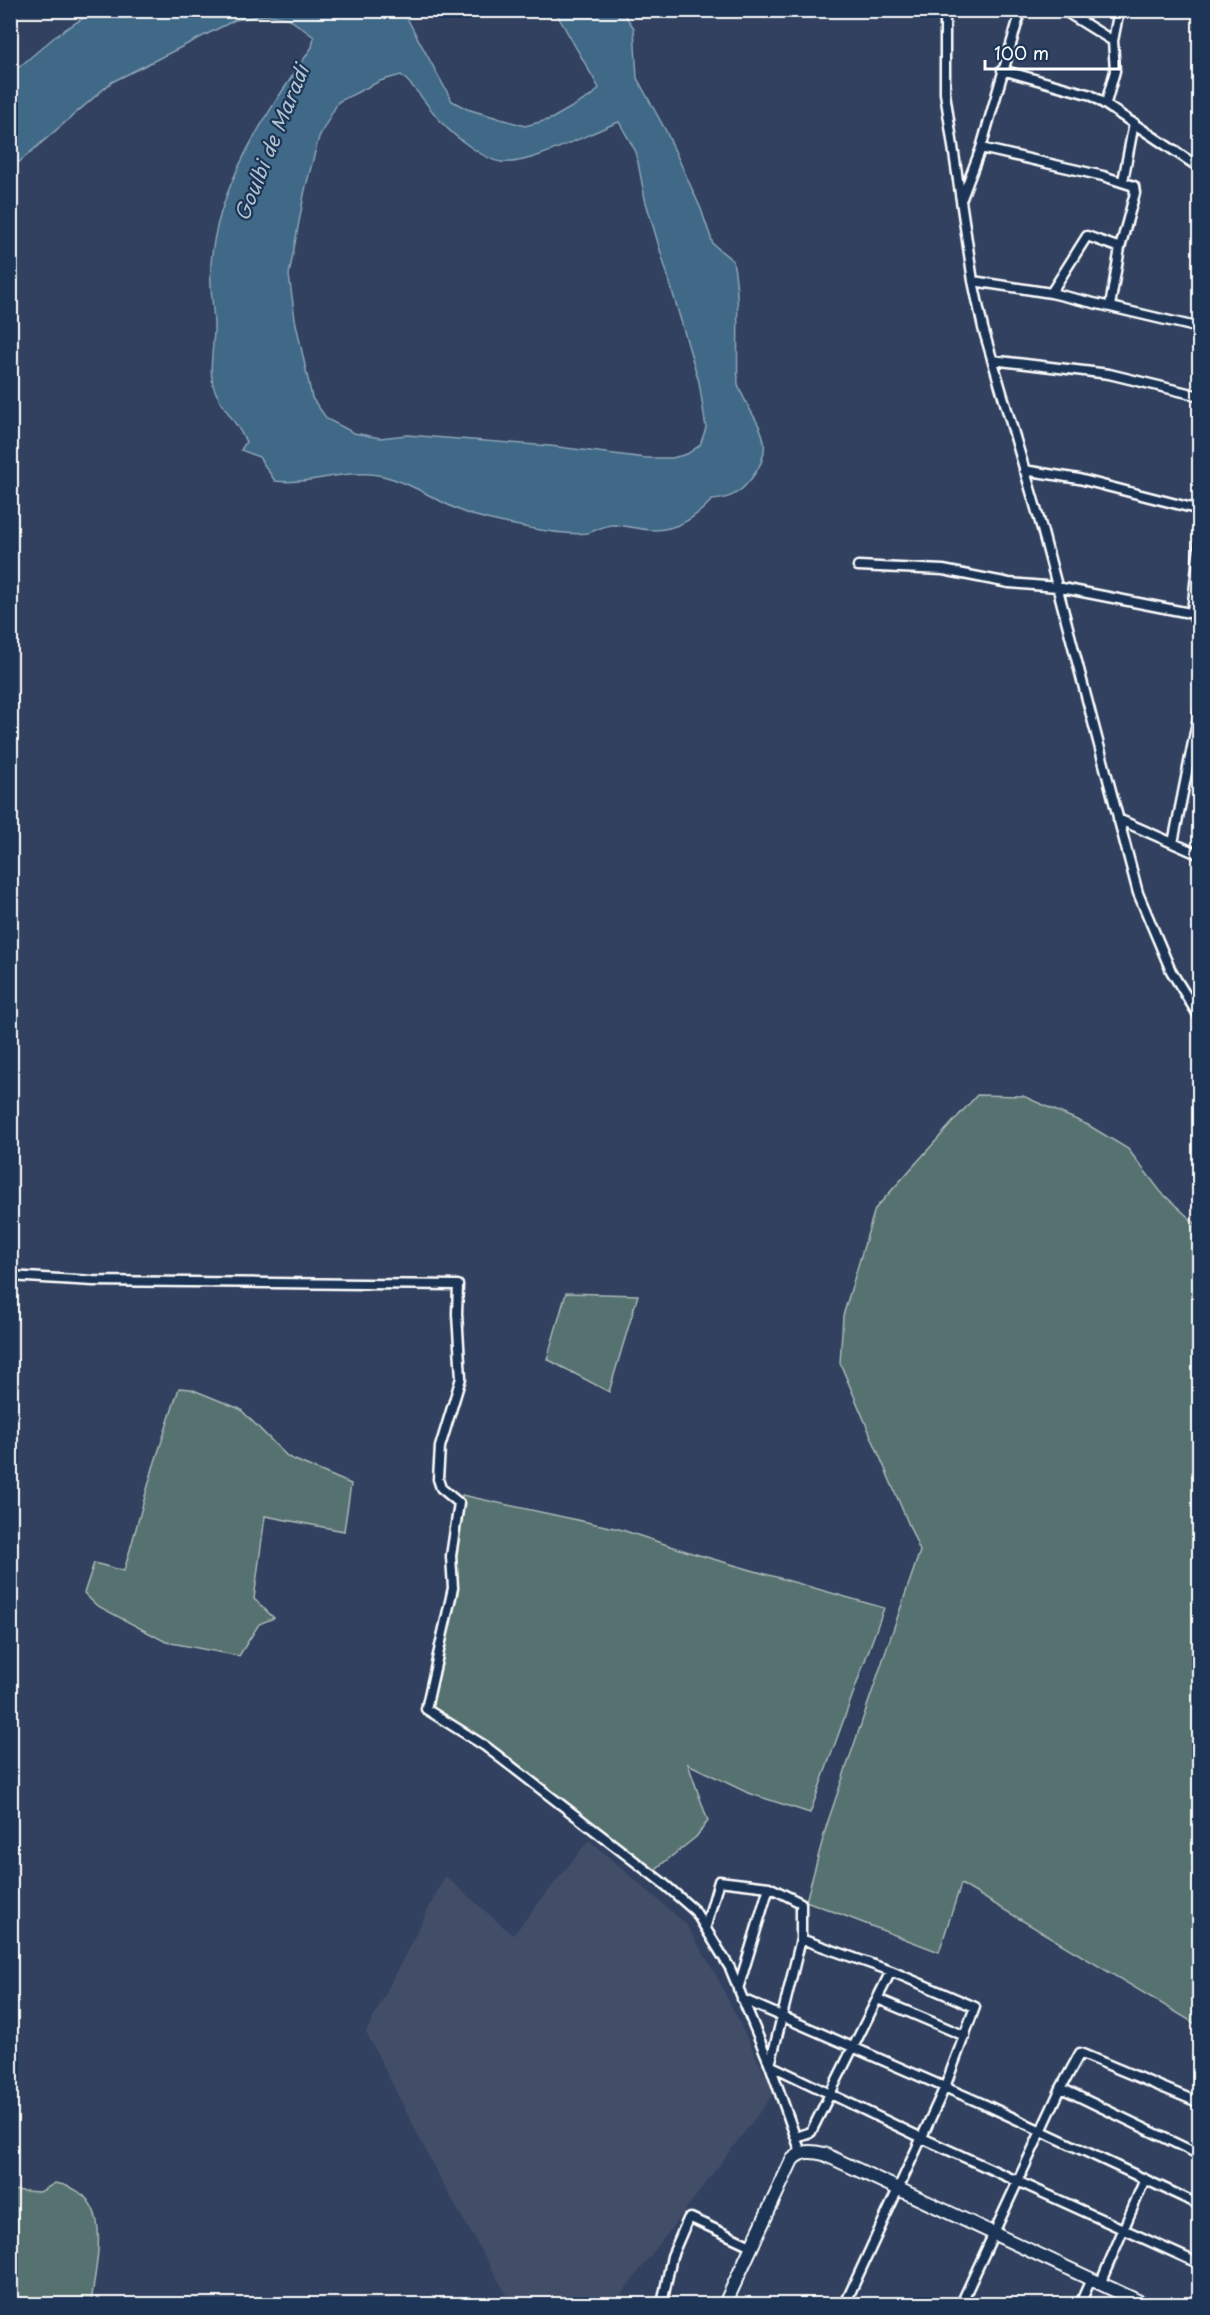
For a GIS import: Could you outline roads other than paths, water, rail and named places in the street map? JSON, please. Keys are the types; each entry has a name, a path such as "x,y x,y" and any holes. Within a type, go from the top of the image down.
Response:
{"street":[{"path":"945,10 945,93 973,281 992,360 1058,586 1130,866 1152,931 1171,971 1200,1018"},
{"path":"962,198 981,148 1021,10"},
{"path":"1063,10 1113,41"},
{"path":"1106,103 1115,71 1113,41 1119,10"},
{"path":"1002,70 1079,90 1106,103 1200,168"},
{"path":"1124,181 1134,123"},
{"path":"981,148 1124,181 1134,186 1135,194 1120,248 1110,306"},
{"path":"1050,293 1085,237 1091,236 1120,248"},
{"path":"973,281 1050,293 1200,328"},
{"path":"992,360 1109,374 1200,396"},
{"path":"1024,470 1079,479 1200,510"},
{"path":"1200,537 1196,614 1200,632"},
{"path":"858,566 933,568 1009,583 1058,586 1196,614"},
{"path":"1173,843 1200,707"},
{"path":"1118,819 1200,855"},
{"path":"10,1276 93,1281 458,1285 460,1378 440,1448 438,1479 443,1490 459,1503 451,1556 454,1578 426,1709 485,1746 663,1882 689,1905 706,1926 726,1959 770,2065 801,2153"},
{"path":"706,1926 719,1881 770,1887 801,1904 801,1939 770,2065"},
{"path":"738,1989 770,1887"},
{"path":"801,1939 891,1971 973,2005 975,2010 945,2087 845,2304"},
{"path":"796,2138 811,2132 856,2046 891,1971"},
{"path":"742,1999 856,2046 1200,2205"},
{"path":"878,1999 965,2036"},
{"path":"961,2304 1061,2088 1080,2053 1200,2103"},
{"path":"770,2065 831,2096 1200,2264"},
{"path":"1061,2088 1200,2155"},
{"path":"725,2304 792,2160 801,2153 812,2151 824,2154 1144,2304"},
{"path":"1080,2304 1095,2282 1123,2230 1145,2179"},
{"path":"662,2304 678,2239 690,2217 752,2246"}],"water":[{"name":"Goulbi de Maradi","path":"94,11 403,11 452,101 467,109 525,126 551,119 593,95 599,88 555,11 622,11 634,28 637,78 666,131 701,209 713,244 733,261 738,307 738,384 761,430 764,441 764,452 760,465 739,492 729,497 712,500 693,517 671,528 653,530 610,525 587,533 576,534 526,528 466,513 401,482 378,475 352,474 301,481 275,481 259,457 241,450 246,442 214,388 211,374 214,328 211,264 215,234 234,177 262,123 312,47 314,37 288,18 266,15 235,20 112,82 11,169 11,74 58,34","holes":["401,75 454,135 470,147 501,162 513,162 544,154 619,122 636,152 645,199 699,382 706,428 700,445 687,454 672,458 646,458 550,446 407,435 380,438 354,433 327,419 312,398 295,319 289,275 305,190 319,137 338,102 380,81"]}]}
